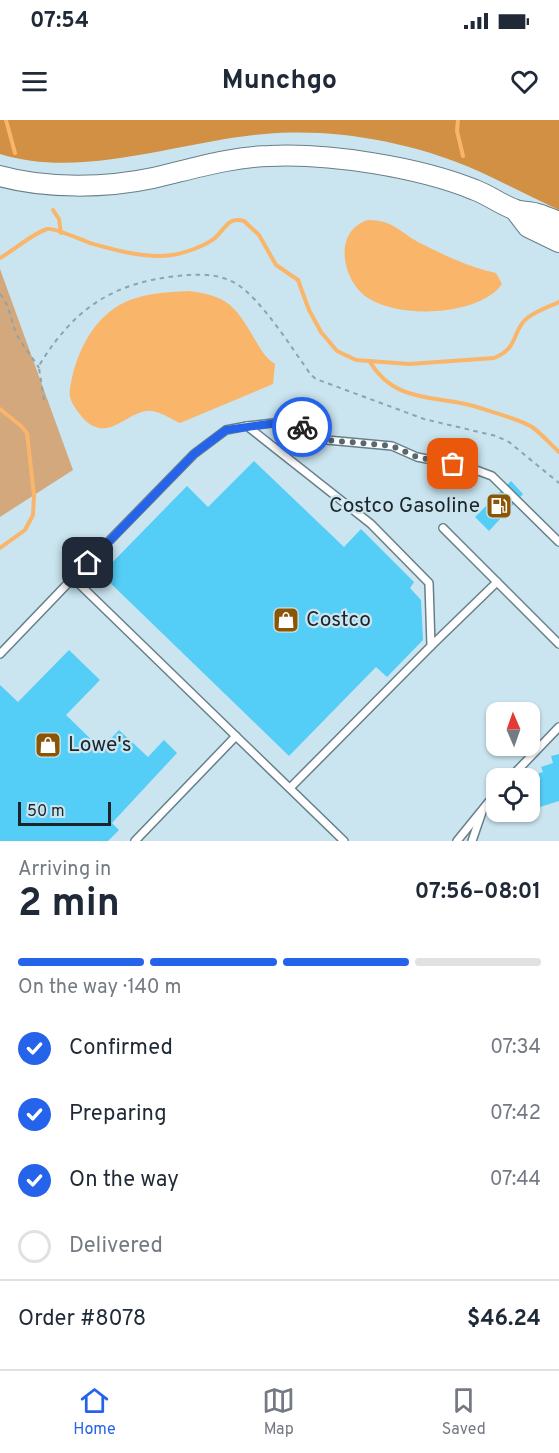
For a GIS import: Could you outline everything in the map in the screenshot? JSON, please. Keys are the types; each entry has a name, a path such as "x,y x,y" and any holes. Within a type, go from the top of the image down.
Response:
{"street":[{"path":"0,176 47,183 116,184 226,161 268,156 312,156 360,162 438,178 474,189 516,210 539,214 559,222"},
{"path":"516,210 528,227 559,242"}],"lane":[{"path":"0,654 194,454 226,430 290,421 327,440 392,446 417,457 468,467 492,476 559,542"},
{"path":"247,426 371,524 429,584 431,646"},
{"path":"443,528 559,644"},
{"path":"73,578 345,841"},
{"path":"290,788 497,582"},
{"path":"520,768 559,728"},
{"path":"135,841 236,736"},
{"path":"457,841 486,805"},
{"path":"472,841 484,807"}],"path":[{"path":"39,368 62,333 92,304 104,296 149,280 187,275 220,277 236,284 252,296 316,380 424,419 496,436 509,442 559,483"},
{"path":"0,294 10,309 21,345 39,368 44,400"}],"shaded area":[{"path":"0,120 559,120 559,210 469,167 420,150 368,138 316,133 265,134 98,161 64,163 32,161 0,154"},
{"path":"368,220 390,224 418,242 447,256 496,273 502,284 491,295 476,303 458,308 418,311 382,305 359,290 347,269 345,257 345,245 349,234"},
{"path":"0,269 73,470 0,517"},
{"path":"189,291 221,299 235,310 263,353 275,364 273,384 180,423 150,411 139,413 110,427 95,427 87,422 74,405 70,392 75,366 85,342 99,322 119,305 130,300 152,294"}],"building":[{"name":"Costco","path":"254,461 344,547 361,529 414,582 410,588 421,600 423,640 387,677 376,667 289,756 101,574 187,486 208,507"},
{"name":"Costco Gasoline","path":"511,481 523,494 489,531 475,517"},
{"name":"Lowe's","path":"69,650 100,680 66,715 101,749 119,730 148,757 164,740 177,753 112,823 119,830 108,841 0,841 0,685 18,702"},
{"path":"559,754 559,801 540,807 540,773 543,772 541,767 553,763 551,756"}],"waterway":[{"path":"6,120 15,153"},
{"path":"458,120 457,131 463,156"},
{"path":"53,210 59,219 61,233"},
{"path":"0,258 47,229 120,251 152,256 172,255 206,244 234,220 244,221 259,235 276,265 298,280 309,310 321,332 337,351 356,360 409,364 494,358 507,350 527,318 559,302"},
{"path":"370,362 393,386 420,396 465,404 521,422 536,430 559,452"},
{"path":"0,409 27,433 34,495 33,515 25,530 0,548"}],"way so far":[{"path":"302,427 327,440 392,446 417,457 453,464"}],"place":[{"name":"Costco Gasoline","path":"499,506"},
{"name":"Costco","path":"286,620"},
{"name":"Lowe's","path":"48,745"}],"route":[{"path":"88,563 194,454 226,430 290,421 302,427"}]}
